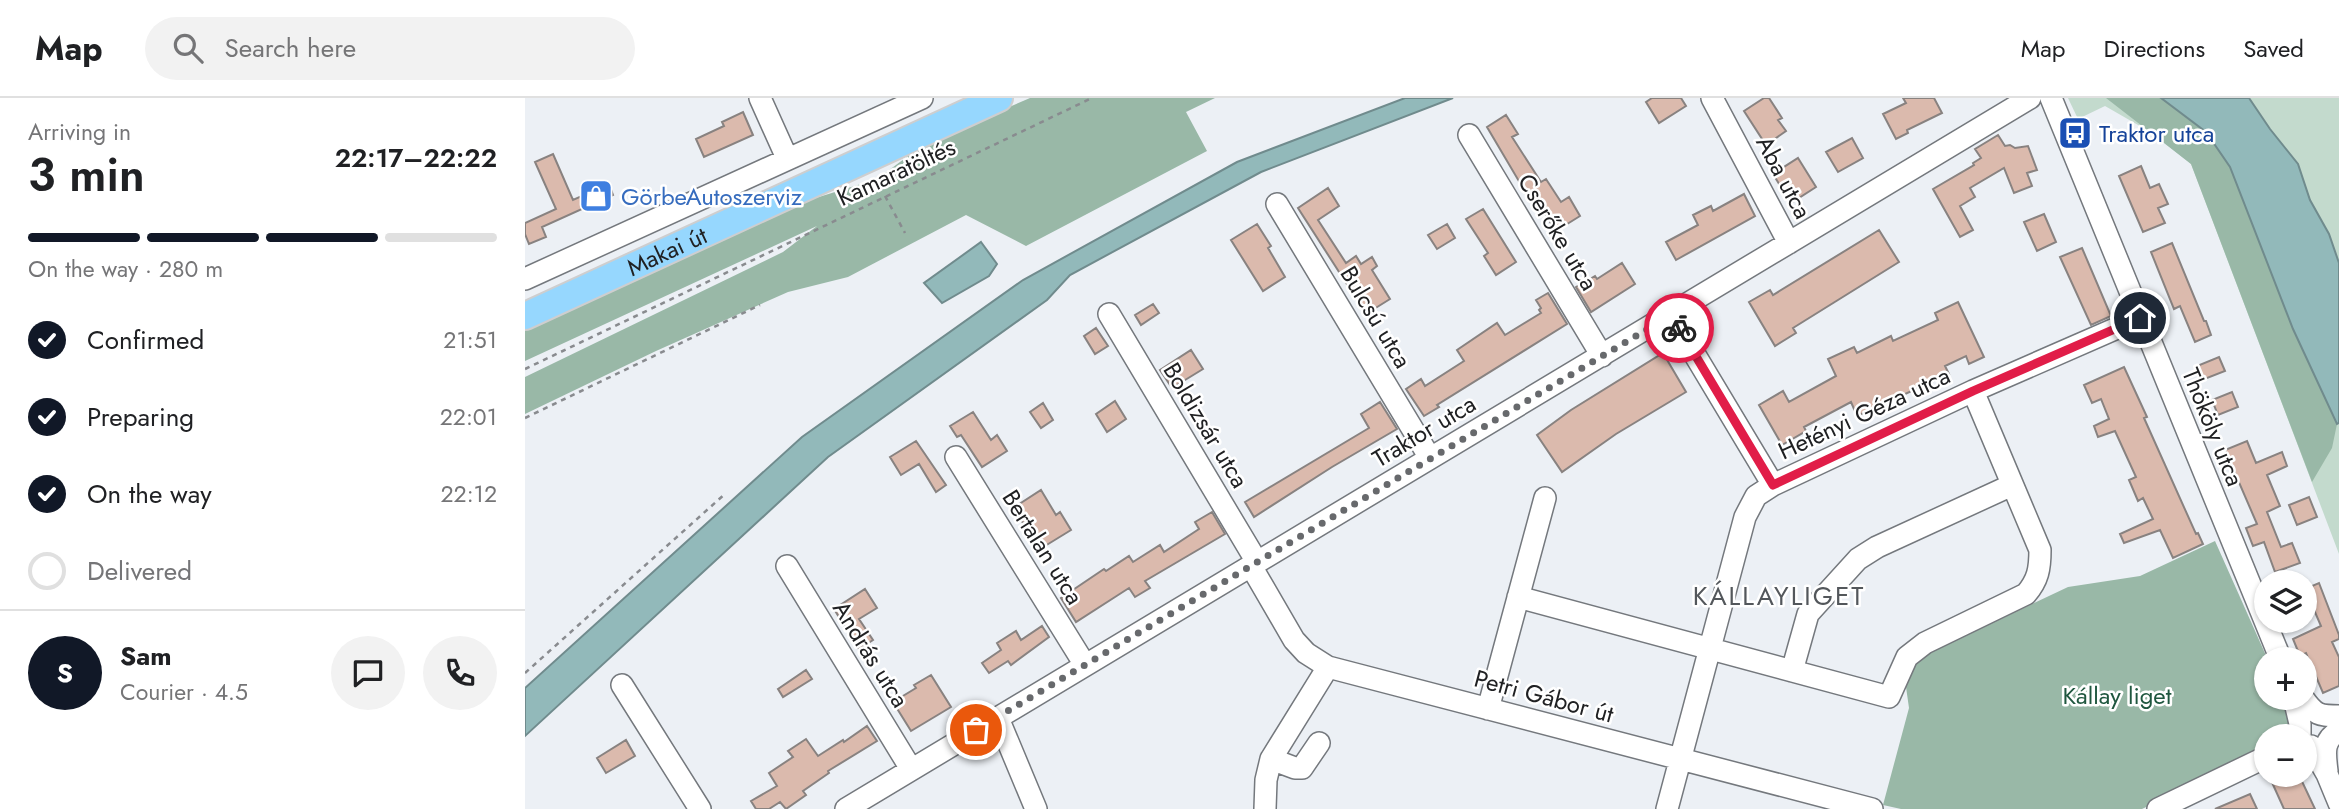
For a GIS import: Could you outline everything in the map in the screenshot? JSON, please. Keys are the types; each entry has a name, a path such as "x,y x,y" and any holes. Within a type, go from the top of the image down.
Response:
{"main road":[{"name":"Makai út","path":"525,316 999,98"}],"street":[{"path":"760,98 787,158"},
{"name":"Makai út","path":"525,279 922,98"},
{"name":"Aba utca","path":"1712,98 1789,243"},
{"name":"Traktor utca","path":"848,809 2030,98"},
{"name":"Thököly utca","path":"2050,98 2276,647"},
{"name":"Cserőke utca","path":"1469,135 1602,356"},
{"path":"836,139 849,167"},
{"name":"Bulcsú utca","path":"1277,204 1430,458"},
{"name":"Boldizsár utca","path":"1109,314 1254,564"},
{"path":"1671,315 1773,485"},
{"name":"Hetényi Géza utca","path":"1667,809 1745,517 1756,496 1773,485 1973,391 2140,318"},
{"path":"1518,597 1889,697 1907,657 1925,643 2026,594 2035,584 2040,570 2040,550 1973,391"},
{"name":"Bertalan utca","path":"956,457 1086,665"},
{"path":"1792,671 1808,614 1858,558 2012,485"},
{"path":"1488,709 1545,498"},
{"name":"Petri Gábor út","path":"1254,564 1294,640 1306,653 1328,667 1872,809"},
{"name":"András utca","path":"787,566 911,769"},
{"path":"1265,809 1266,780 1271,759 1328,667"},
{"path":"622,685 701,809"},
{"path":"998,718 1036,809"},
{"path":"2317,742 2339,803"},
{"path":"1271,759 1302,768 1319,743"},
{"path":"2158,809 2254,764"}],"path":[{"name":"Kamaratöltés","path":"525,369 1092,98"},
{"path":"885,196 905,233"},
{"path":"525,418 760,305"},
{"path":"525,673 726,493"}],"green space":[{"path":"1030,98 1215,98 1186,112 1207,151 1026,246 966,215 848,277 788,292 525,414 525,377 783,252 817,226 525,361 525,328 793,205 877,179 927,142"},
{"path":"2068,98 2339,98 2339,554 2191,164 2152,133 2105,106 2078,119"},
{"path":"2106,98 2161,98 2206,132 2230,167 2293,329 2337,424 2332,448 2312,482 2191,164"},
{"name":"Kállay liget","path":"2215,541 2262,647 2254,647 2254,710 2290,710 2294,718 2292,724 2254,724 2254,756 2142,809 1901,809 1883,805 1909,708 1906,687 1916,659 2068,587 2140,576"}],"water":[{"path":"1405,98 1453,98 1261,172 1070,275 1047,300 828,457 525,736 525,688 802,437 1023,280 1237,162"},
{"path":"2161,98 2249,98 2298,164 2310,200 2329,234 2339,263 2339,423 2337,424 2293,329 2230,167 2206,132"},
{"path":"981,242 997,264 989,276 942,303 924,283"}],"building":[{"path":"1652,98 1681,98 1686,106 1659,123 1646,102"},
{"path":"1764,98 1769,98 1782,118 1778,120 1786,131 1766,145 1744,111"},
{"path":"1903,98 1934,98 1942,113 1907,130 1908,133 1896,139 1883,114 1906,103"},
{"path":"743,112 753,135 704,157 696,139 724,126 722,122"},
{"path":"1506,115 1518,134 1512,137 1541,182 1546,179 1561,202 1569,197 1580,216 1556,231 1537,202 1533,205 1487,127"},
{"path":"1998,135 2005,146 2028,146 2037,170 2027,173 2032,186 2014,193 2004,168 1970,188 1975,197 1960,206 1973,230 1960,237 1933,189 1974,165 1973,163 1981,158 1975,149"},
{"path":"1852,138 1863,158 1838,172 1826,152"},
{"path":"553,154 573,200 609,184 613,195 542,227 546,237 529,244 525,223 556,209 535,162"},
{"path":"1798,158 1816,187 1791,203 1773,174"},
{"path":"2141,166 2150,188 2159,184 2168,204 2158,208 2165,223 2143,232 2119,176"},
{"path":"1328,188 1339,206 1318,220 1346,263 1356,256 1361,264 1372,257 1377,266 1372,270 1390,299 1366,314 1298,208"},
{"path":"1744,194 1755,216 1676,260 1666,242 1698,225 1693,215 1711,206 1713,211"},
{"path":"1483,209 1516,262 1496,275 1484,256 1488,253 1466,219"},
{"path":"2044,214 2056,242 2037,251 2024,222"},
{"path":"1257,224 1271,246 1268,248 1285,277 1263,291 1231,240"},
{"path":"1447,224 1455,238 1437,249 1428,235"},
{"path":"1879,230 1899,262 1793,328 1796,333 1775,346 1749,302 1770,290 1773,295"},
{"path":"2172,243 2211,335 2195,342 2180,306 2174,309 2151,252"},
{"path":"2082,248 2111,316 2091,325 2060,257"},
{"path":"1622,263 1635,284 1591,312 1576,287 1595,276 1597,279"},
{"path":"1548,293 1567,324 1437,405 1439,407 1424,416 1406,389 1421,379 1425,386 1464,361 1457,350 1497,323 1505,335 1541,313 1536,300"},
{"path":"1958,302 1984,357 1969,364 1966,356 1945,366 1949,374 1857,416 1851,402 1804,427 1806,431 1782,445 1759,405 1783,391 1789,402 1836,376 1828,359 1854,347 1857,353 1891,336 1893,341 1938,320 1935,313"},
{"path":"1153,304 1159,313 1141,325 1135,315"},
{"path":"1096,328 1108,346 1095,354 1084,336"},
{"path":"1191,350 1203,369 1172,388 1160,370"},
{"path":"1663,353 1686,392 1616,434 1562,472 1537,435 1571,410"},
{"path":"2219,357 2225,371 2202,380 2197,366"},
{"path":"2124,367 2147,417 2144,418 2203,544 2173,558 2160,530 2124,543 2120,534 2153,519 2143,498 2138,501 2129,480 2136,477 2115,431 2098,437 2094,426 2109,419 2101,399 2092,403 2084,385"},
{"path":"2232,392 2238,407 2218,415 2212,400"},
{"path":"1115,401 1126,419 1107,432 1096,414"},
{"path":"1380,402 1397,429 1254,517 1245,502 1369,428 1361,414"},
{"path":"1043,403 1053,420 1041,428 1030,412"},
{"path":"973,412 991,440 997,435 1007,451 982,467 961,435 957,437 950,426"},
{"path":"916,441 946,485 936,492 919,464 901,475 890,457"},
{"path":"2247,441 2256,463 2282,452 2287,466 2267,475 2280,506 2267,512 2281,547 2292,543 2300,563 2274,570 2264,542 2253,546 2246,528 2257,524 2225,450"},
{"path":"1041,490 1056,515 1060,512 1071,530 1045,546 1028,520 1023,523 1013,508"},
{"path":"2309,497 2317,517 2297,525 2289,505"},
{"path":"1212,512 1225,534 1145,581 1150,588 1135,597 1129,588 1076,622 1061,598 1129,556 1133,562 1160,545 1164,552 1199,529 1195,522"},
{"path":"2319,583 2339,635 2339,639 2332,642 2339,657 2339,686 2323,693 2317,679 2317,647 2296,647 2293,639 2306,633 2317,633 2317,628 2321,626 2317,617"},
{"path":"865,589 877,608 859,619 873,640 859,649 834,609"},
{"path":"1042,626 1049,637 1011,665 1008,661 989,673 982,663 1001,650 997,643 1016,631 1021,640"},
{"path":"806,670 812,679 783,697 778,689"},
{"path":"931,675 951,707 911,731 893,702"},
{"path":"867,726 877,741 828,771 829,773 803,791 806,795 786,809 780,802 769,809 756,809 751,801 777,786 769,773 793,757 788,751 806,739 818,756"},
{"path":"626,740 635,756 606,773 597,758"},
{"path":"2274,787 2305,787 2315,809 2284,809"},
{"path":"2250,794 2257,809 2215,809"}],"way so far":[{"path":"976,730 1671,315 1679,328"}],"place":[{"name":"Traktor utca","path":"2075,133"},
{"name":"GörbeAutoszerviz","path":"596,196"}],"district":[{"name":"KÁLLAYLIGET","path":"1779,596"}],"route":[{"path":"1679,328 1773,485 1973,391 2140,318"}]}
